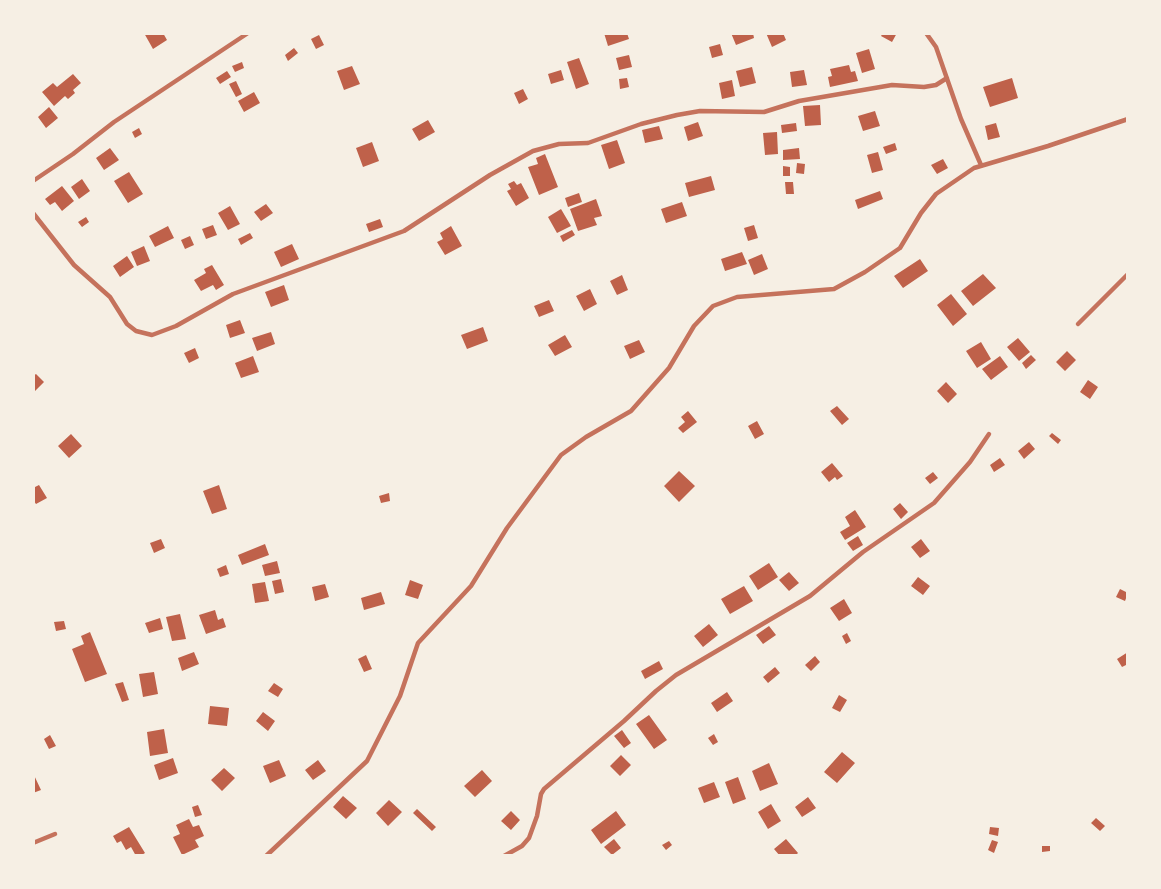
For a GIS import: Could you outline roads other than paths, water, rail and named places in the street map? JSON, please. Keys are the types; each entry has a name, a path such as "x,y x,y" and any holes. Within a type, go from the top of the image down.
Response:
{"street":[{"path":"33,181 114,122 248,33"},
{"path":"926,33 936,47 981,165"},
{"path":"33,213 74,265 110,297 127,324 136,331 152,335 185,322 233,294 391,237 533,151 559,144 588,143 677,114 700,111 764,112 799,101 892,85 924,88 947,78"},
{"path":"266,856 367,761 400,696 418,643 471,586 507,528 561,454 631,411 669,368 694,326 713,306 737,297 834,289 900,248 936,194 981,165 1048,146 1128,118"},
{"path":"1078,324 1128,274"},
{"path":"504,856 522,846 529,838 544,789 656,691 677,675 810,596 863,552 934,503 970,463 989,434"},
{"path":"33,844 55,834"}]}
